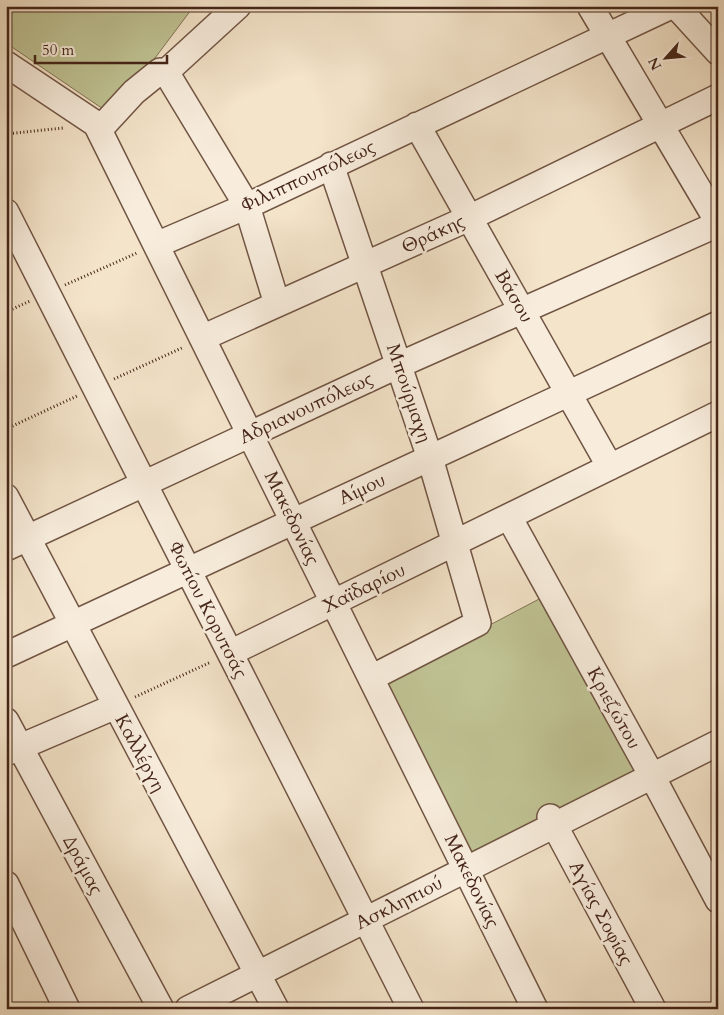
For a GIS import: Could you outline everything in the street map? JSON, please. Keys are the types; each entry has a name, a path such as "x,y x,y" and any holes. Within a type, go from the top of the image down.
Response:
{"street":[{"path":"166,72 238,6"},
{"path":"590,6 718,223"},
{"name":"Φιλιππουπόλεως","path":"156,245 247,206 671,6"},
{"path":"676,6 718,52"},
{"name":"Μακεδονίας","path":"6,64 98,127 535,1009"},
{"path":"98,127 147,79 160,71 166,72 247,206 277,304"},
{"name":"Θράκης","path":"202,338 469,218 718,97"},
{"name":"Βάσου","path":"417,125 570,393 610,467"},
{"name":"Μπούρμαχη","path":"331,165 430,458 456,542 478,623 371,678"},
{"name":"Φωτίου Κορυτσάς","path":"6,212 411,1009"},
{"name":"Αδριανουπόλεως","path":"17,543 400,365 718,223"},
{"name":"Αίμου","path":"6,655 718,324"},
{"name":"Χαϊδαρίου","path":"230,653 718,414"},
{"name":"Καλλέργη","path":"6,497 17,543 72,624 276,1009"},
{"name":"Κριεζώτου","path":"508,517 652,776 718,900"},
{"path":"13,750 116,706"},
{"name":"Δράμας","path":"6,721 13,750 160,1009"},
{"name":"Ασκληπιού","path":"188,1009 466,869 552,821 652,776 718,743"},
{"name":"Αγίας Σοφίας","path":"552,821 653,1009"},
{"path":"6,884 68,1009"}],"path":[{"path":"6,134 98,127"},
{"path":"6,312 156,245"},
{"path":"116,706 230,653"}],"green space":[{"path":"6,6 194,6 155,58 106,111 6,43"},
{"path":"541,598 636,772 466,858 378,684"}]}
